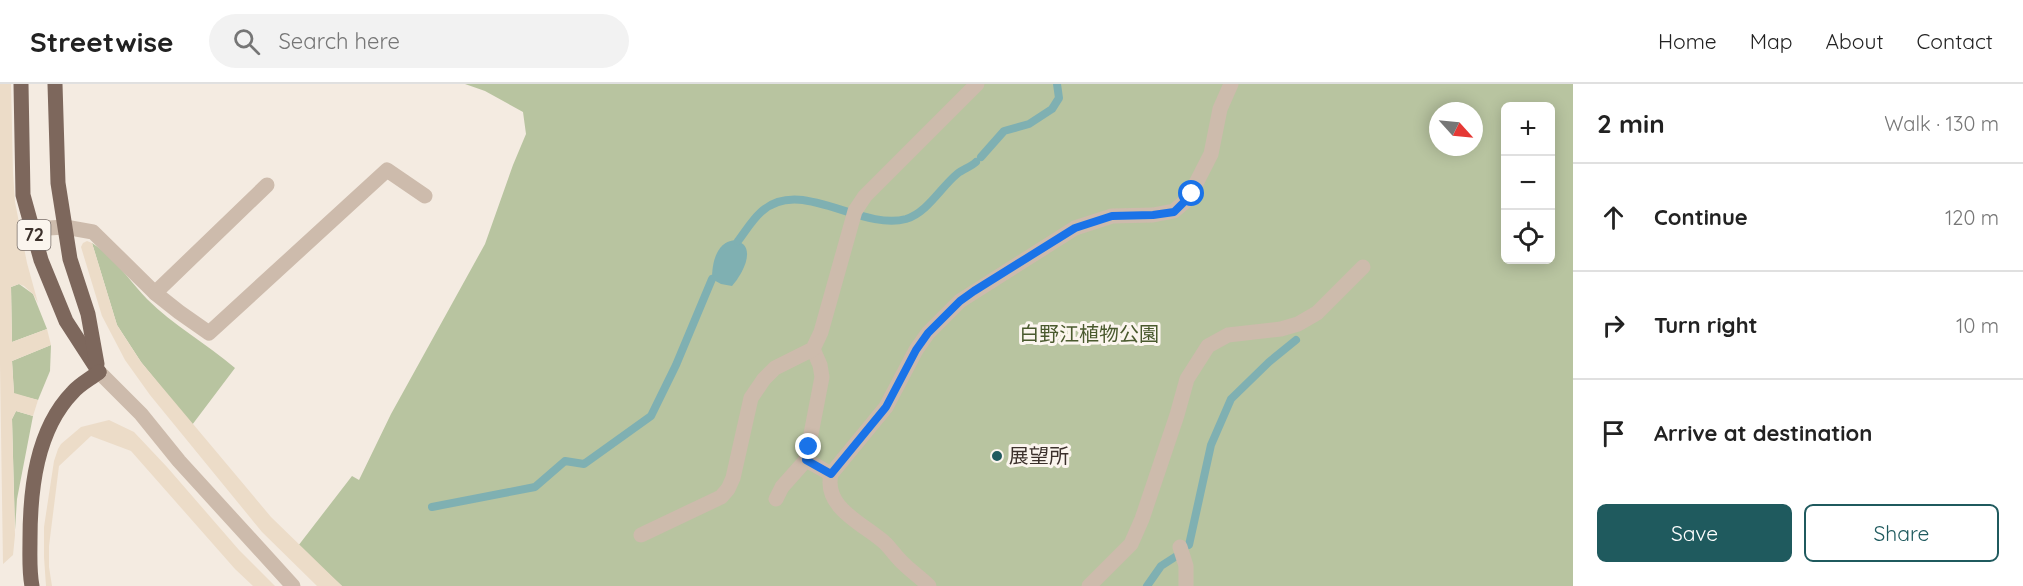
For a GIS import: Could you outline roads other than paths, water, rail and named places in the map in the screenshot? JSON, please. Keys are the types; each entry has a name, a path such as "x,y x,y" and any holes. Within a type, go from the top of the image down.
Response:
{"main road":[{"name":"72","path":"21,84 23,195 40,260 66,321 99,372"},
{"name":"72","path":"55,84 58,183 70,259 88,314 99,372"},
{"path":"32,586 30,503 38,459 55,416 73,392 99,372"}],"street":[{"path":"642,535 721,497 728,489 733,478 751,398 756,388 775,368 813,349 821,332 853,214 865,196 976,84"},
{"path":"929,586 904,565 886,545 848,516 839,506 829,483 831,474 886,407 916,350 928,333 960,301 1075,228 1112,216 1174,212 1188,199 1211,154 1220,109 1231,84"},
{"path":"32,229 65,227 93,232 155,293 209,333 387,170 425,196"},
{"path":"155,293 267,184"},
{"path":"1089,586 1131,544 1142,519 1187,379 1209,346 1228,335 1281,329 1298,324 1317,313 1363,267"},
{"path":"776,499 782,487 806,460 822,377 813,349"},
{"path":"99,372 141,414 179,460 293,586"},
{"path":"806,460 831,474"},
{"path":"1180,547 1186,566 1186,586"}],"water":[{"path":"735,240 744,245 746,260 742,272 732,286 721,284 712,279 714,260 723,245"}],"waterway":[{"path":"981,157 1004,131 1029,124 1052,109 1059,98 1057,84"},
{"path":"738,241 761,212 777,202 794,200 812,202 869,218 888,221 906,219 921,211 951,179 976,162"},
{"path":"432,507 535,487 565,461 584,464 651,416 676,365 712,279"},
{"path":"1186,546 1189,545 1211,445 1231,399 1269,362 1296,340"},
{"path":"1147,586 1161,566 1175,557"}],"place":[{"name":"展望所","path":"997,456"}],"park label":[{"name":"白野江植物公園","path":"1089,334"}]}
